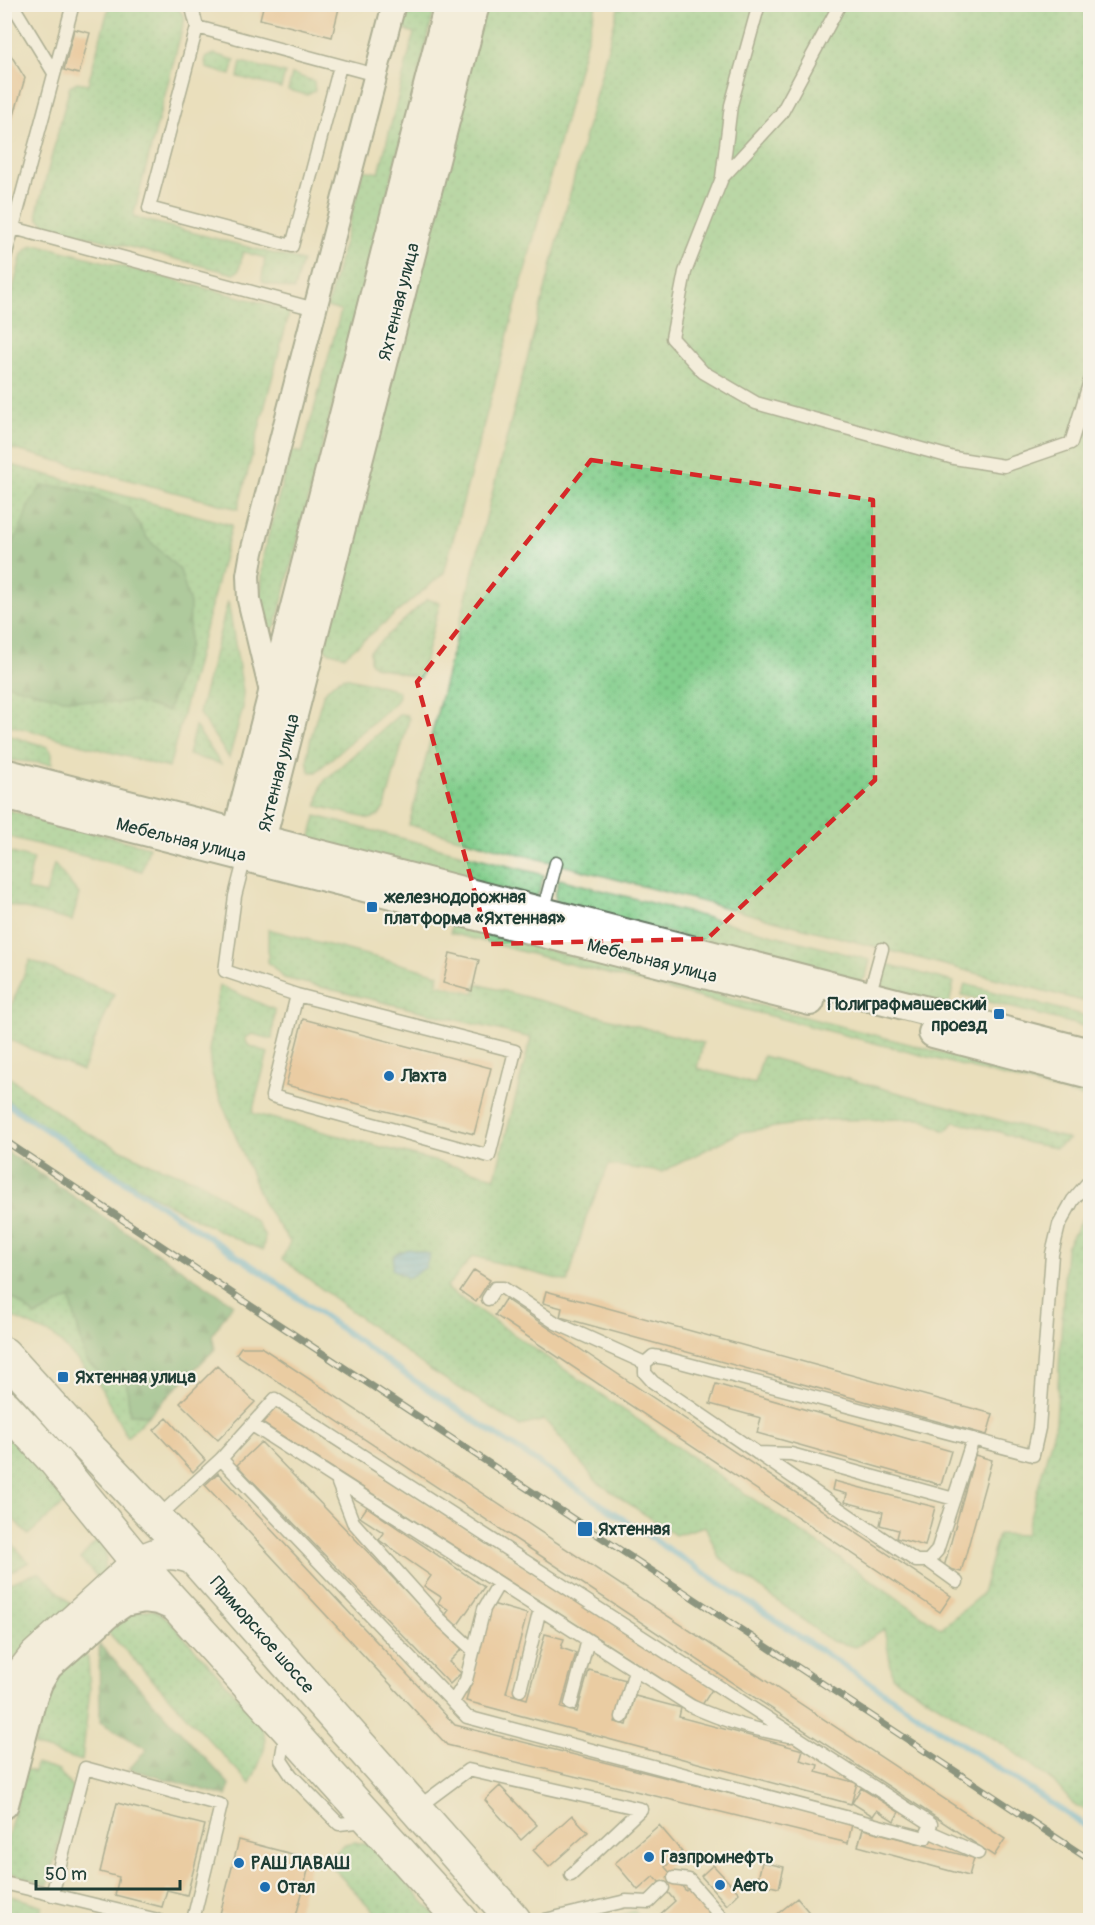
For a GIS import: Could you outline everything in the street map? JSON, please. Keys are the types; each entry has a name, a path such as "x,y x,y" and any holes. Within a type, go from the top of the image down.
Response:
{"main road":[{"name":"Приморское шоссе","path":"4,1354 194,1558 514,1920"},
{"path":"4,1406 55,1461 178,1608 461,1920"},
{"path":"13,1704 22,1674 36,1656 138,1563 158,1553 182,1553 194,1558"}],"street":[{"path":"272,696 249,600 252,552 394,4"},
{"name":"Яхтенная улица","path":"248,844 272,696 449,4"},
{"name":"Яхтенная улица","path":"248,844 475,4"},
{"name":"Мебельная улица","path":"4,773 248,844 1090,1074"},
{"name":"Мебельная улица","path":"4,795 248,844 543,912 1090,1053"},
{"path":"4,1804 13,1704 38,1683 48,1666 124,1602 144,1598 159,1600 178,1608"}],"lane":[{"path":"12,4 54,73"},
{"path":"4,261 73,4"},
{"path":"191,4 197,27 149,208 292,246 340,66"},
{"path":"759,4 730,105 722,177 685,272 672,338 703,372 756,403 954,458 1004,466 1071,443 1090,381"},
{"path":"722,177 781,114 840,4"},
{"path":"197,27 376,75"},
{"path":"13,228 315,309"},
{"path":"248,844 235,896 225,971 297,995 515,1051 489,1156 272,1096 297,995"},
{"path":"543,912 556,863"},
{"path":"869,996 882,949"},
{"path":"957,1582 928,1561 916,1561 653,1382 645,1373 645,1363 653,1356 665,1358 1033,1455 1039,1428 1052,1254 1059,1225 1073,1200 1090,1180"},
{"path":"488,1299 495,1288 503,1288 556,1323 645,1363"},
{"path":"156,1518 221,1459 275,1399 931,1824 925,1838 467,1716 221,1459"},
{"path":"252,1425 691,1706 722,1720 749,1728 798,1737"},
{"path":"928,1561 937,1551 973,1439"},
{"path":"757,1453 791,1454 954,1499"},
{"path":"338,1483 353,1522 440,1619 473,1650"},
{"path":"453,1702 466,1680 484,1609 499,1583"},
{"path":"519,1690 540,1609"},
{"path":"571,1704 588,1640"},
{"path":"622,1718 635,1670"},
{"path":"52,1895 85,1768 221,1805 193,1920"},
{"path":"415,1810 468,1770 641,1809 571,1875"},
{"path":"928,1830 978,1853"},
{"path":"674,1878 689,1880 724,1920"},
{"path":"4,1884 158,1920"},
{"path":"545,1920 626,1900 649,1902 663,1888"}],"highlighted area":[{"path":"591,460 873,500 875,780 707,939 489,944 417,682"}],"green space":[{"path":"116,4 176,5 185,18 133,217 302,261 294,290 265,283 262,280 265,258 243,252 239,270 234,274 48,226 39,219 37,212 70,86 77,82 88,84 109,6 115,8"},
{"path":"406,5 436,5 276,625 273,629 266,627 261,596 263,555 291,450 302,453 341,311 327,307 363,170 379,173 414,33 400,28"},
{"path":"483,5 596,5 444,573 345,656 326,651 325,648 330,596"},
{"path":"619,5 1090,5 1090,1003 409,825"},
{"path":"214,54 235,60 231,75 206,68 205,58"},
{"path":"241,62 285,73 281,88 238,77"},
{"path":"292,74 314,81 315,91 307,95 288,90"},
{"path":"32,245 40,245 290,310 238,509 5,447 5,320 22,254"},
{"path":"4,463 232,525 169,768 5,724"},
{"path":"41,486 72,487 129,508 147,538 180,570 190,604 189,645 168,711 131,701 115,703 63,699 5,684 5,558 22,525 28,507"},
{"path":"427,599 440,603 420,678 374,666 370,662 370,651"},
{"path":"228,601 243,691 243,708 229,758 199,713"},
{"path":"345,677 391,688 398,691 399,696 396,702 316,772 310,772 309,746 323,695 332,684"},
{"path":"400,714 407,715 409,719 385,807 378,816 370,819 317,806 321,786 326,779"},
{"path":"195,726 221,764 188,755"},
{"path":"4,734 48,747 52,753 52,764 5,760"},
{"path":"4,809 149,847 142,871 5,836"},
{"path":"316,816 544,875 539,892 535,898 310,840"},
{"path":"5,851 33,859 27,890 46,894 54,864 79,894 72,921 5,904"},
{"path":"559,879 870,960 866,976 861,982 557,904 555,896"},
{"path":"452,925 1090,1091 1090,1099 450,933"},
{"path":"268,929 439,974 437,984 474,993 477,984 703,1043 697,1068 755,1084 763,1056 1069,1139 1056,1148 1028,1143 1000,1132 955,1122 945,1131 922,1119 824,1120 741,1132 662,1172 609,1165 586,1217 568,1282 473,1256 446,1288 941,1628 982,1594 998,1534 1025,1535 1056,1422 1066,1247 1090,1205 1080,1243 1090,1273 1090,1812 1073,1804 1054,1782 1003,1744 893,1677 884,1629 856,1647 831,1641 719,1557 705,1526 675,1535 597,1482 545,1420 520,1426 427,1368 282,1259 290,1242 263,1203 217,1091 211,1070 209,1051 219,985 275,1010 272,1039 252,1034 245,1038 248,1045 268,1053 252,1113 495,1177 531,1038 284,978 268,962"},
{"path":"30,960 114,994 82,1071 5,1038 5,1021"},
{"path":"886,964 954,982 949,1005 883,988 882,980"},
{"path":"965,984 1090,1017 1090,1028 962,995"},
{"path":"5,1074 82,1130 146,1162 201,1182 257,1222 265,1237 263,1250 162,1201 98,1162 5,1099"},
{"path":"5,1150 233,1304 212,1335 215,1349 149,1415 130,1414 125,1370 105,1378 86,1360 70,1298 36,1316 5,1292"},
{"path":"4,1292 36,1316 70,1297 86,1360 125,1369 130,1414 149,1415 127,1437 97,1381 54,1336 7,1315"},
{"path":"4,1426 70,1498 28,1535 5,1510"},
{"path":"5,1536 29,1562 5,1573"},
{"path":"101,1536 106,1558 101,1581 80,1559"},
{"path":"39,1572 73,1606 14,1659 5,1664 4,1585"},
{"path":"153,1610 166,1617 256,1717 265,1743 250,1784 105,1629 125,1613"},
{"path":"99,1644 230,1785 226,1796 129,1769 147,1749 100,1722"},
{"path":"84,1653 88,1657 90,1690 82,1761 34,1746 51,1687 64,1668"},
{"path":"36,1764 59,1771 73,1789 48,1885 5,1871 5,1848 25,1769 34,1772"},
{"path":"355,1842 369,1845 379,1853 440,1920 382,1920 326,1861 345,1844"},
{"path":"5,1894 43,1906 39,1920 5,1920"},
{"path":"634,1911 643,1920 607,1920"}],"water":[{"path":"408,1249 430,1254 425,1268 408,1278 392,1269 394,1255"}],"building":[{"path":"256,4 340,4 332,37 260,19 263,7"},
{"path":"74,29 90,33 79,74 64,70"},
{"path":"4,44 25,78 5,146 4,145"},
{"path":"450,953 479,960 472,991 443,983"},
{"name":"Лахта","path":"303,1019 491,1068 474,1134 286,1085"},
{"path":"474,1270 490,1280 476,1302 460,1291"},
{"path":"546,1291 993,1414 987,1435 560,1317 562,1308 543,1303"},
{"path":"505,1299 951,1596 940,1612 495,1315"},
{"path":"241,1347 261,1347 1005,1839 994,1856 236,1354"},
{"path":"217,1366 255,1402 218,1440 180,1403"},
{"path":"716,1384 951,1451 941,1485 757,1433 761,1418 710,1404"},
{"path":"273,1406 713,1688 702,1705 262,1423"},
{"path":"167,1418 205,1460 193,1472 154,1430"},
{"path":"261,1442 462,1649 449,1662 461,1673 450,1684 237,1465"},
{"path":"975,1455 992,1460 961,1572 944,1567"},
{"path":"218,1473 455,1725 852,1824 848,1843 447,1745 205,1485"},
{"path":"834,1481 935,1507 925,1546 896,1538 898,1530 880,1525 883,1512 845,1502 847,1494 832,1490"},
{"path":"367,1507 484,1587 457,1626 444,1617 449,1610 438,1603 441,1597 424,1586 431,1576 379,1540 384,1533 360,1517"},
{"path":"492,1604 527,1614 506,1693 527,1699 545,1634 564,1639 561,1648 576,1653 561,1708 577,1712 589,1670 626,1680 615,1722 627,1725 635,1696 681,1708 679,1717 803,1750 800,1760 818,1765 816,1772 857,1783 851,1804 466,1701"},
{"path":"500,1786 537,1825 521,1840 485,1800"},
{"path":"861,1788 899,1812 894,1821 877,1810 873,1816 852,1803"},
{"path":"117,1803 205,1825 187,1895 167,1890 162,1907 115,1895 119,1877 100,1872"},
{"path":"572,1815 588,1832 549,1867 533,1850"},
{"path":"659,1825 682,1852 665,1867 686,1891 690,1887 719,1920 658,1920 656,1918 675,1901 654,1876 638,1890 615,1863"},
{"path":"863,1829 974,1858 969,1876 858,1846"},
{"name":"Отал","path":"239,1840 311,1859 295,1920 244,1920 220,1914"},
{"path":"762,1862 784,1867 779,1888 757,1883"},
{"name":"Aero","path":"713,1865 739,1893 727,1905 701,1876"},
{"path":"797,1898 813,1917 808,1920 770,1920"}],"waterway":[{"path":"4,1102 266,1275 406,1375 1090,1829"}],"railway":[{"path":"4,1140 275,1322 1090,1860"}],"place":[{"name":"железнодорожная платформа «Яхтенная»","path":"372,907"},
{"name":"Полиграфмашевский проезд","path":"999,1014"},
{"name":"Лахта","path":"389,1076"},
{"name":"Яхтенная улица","path":"63,1377"},
{"name":"Яхтенная","path":"585,1529"},
{"name":"Газпромнефть","path":"649,1857"},
{"name":"РАШ ЛАВАШ","path":"239,1863"},
{"name":"Aero","path":"720,1885"},
{"name":"Отал","path":"265,1887"}]}
